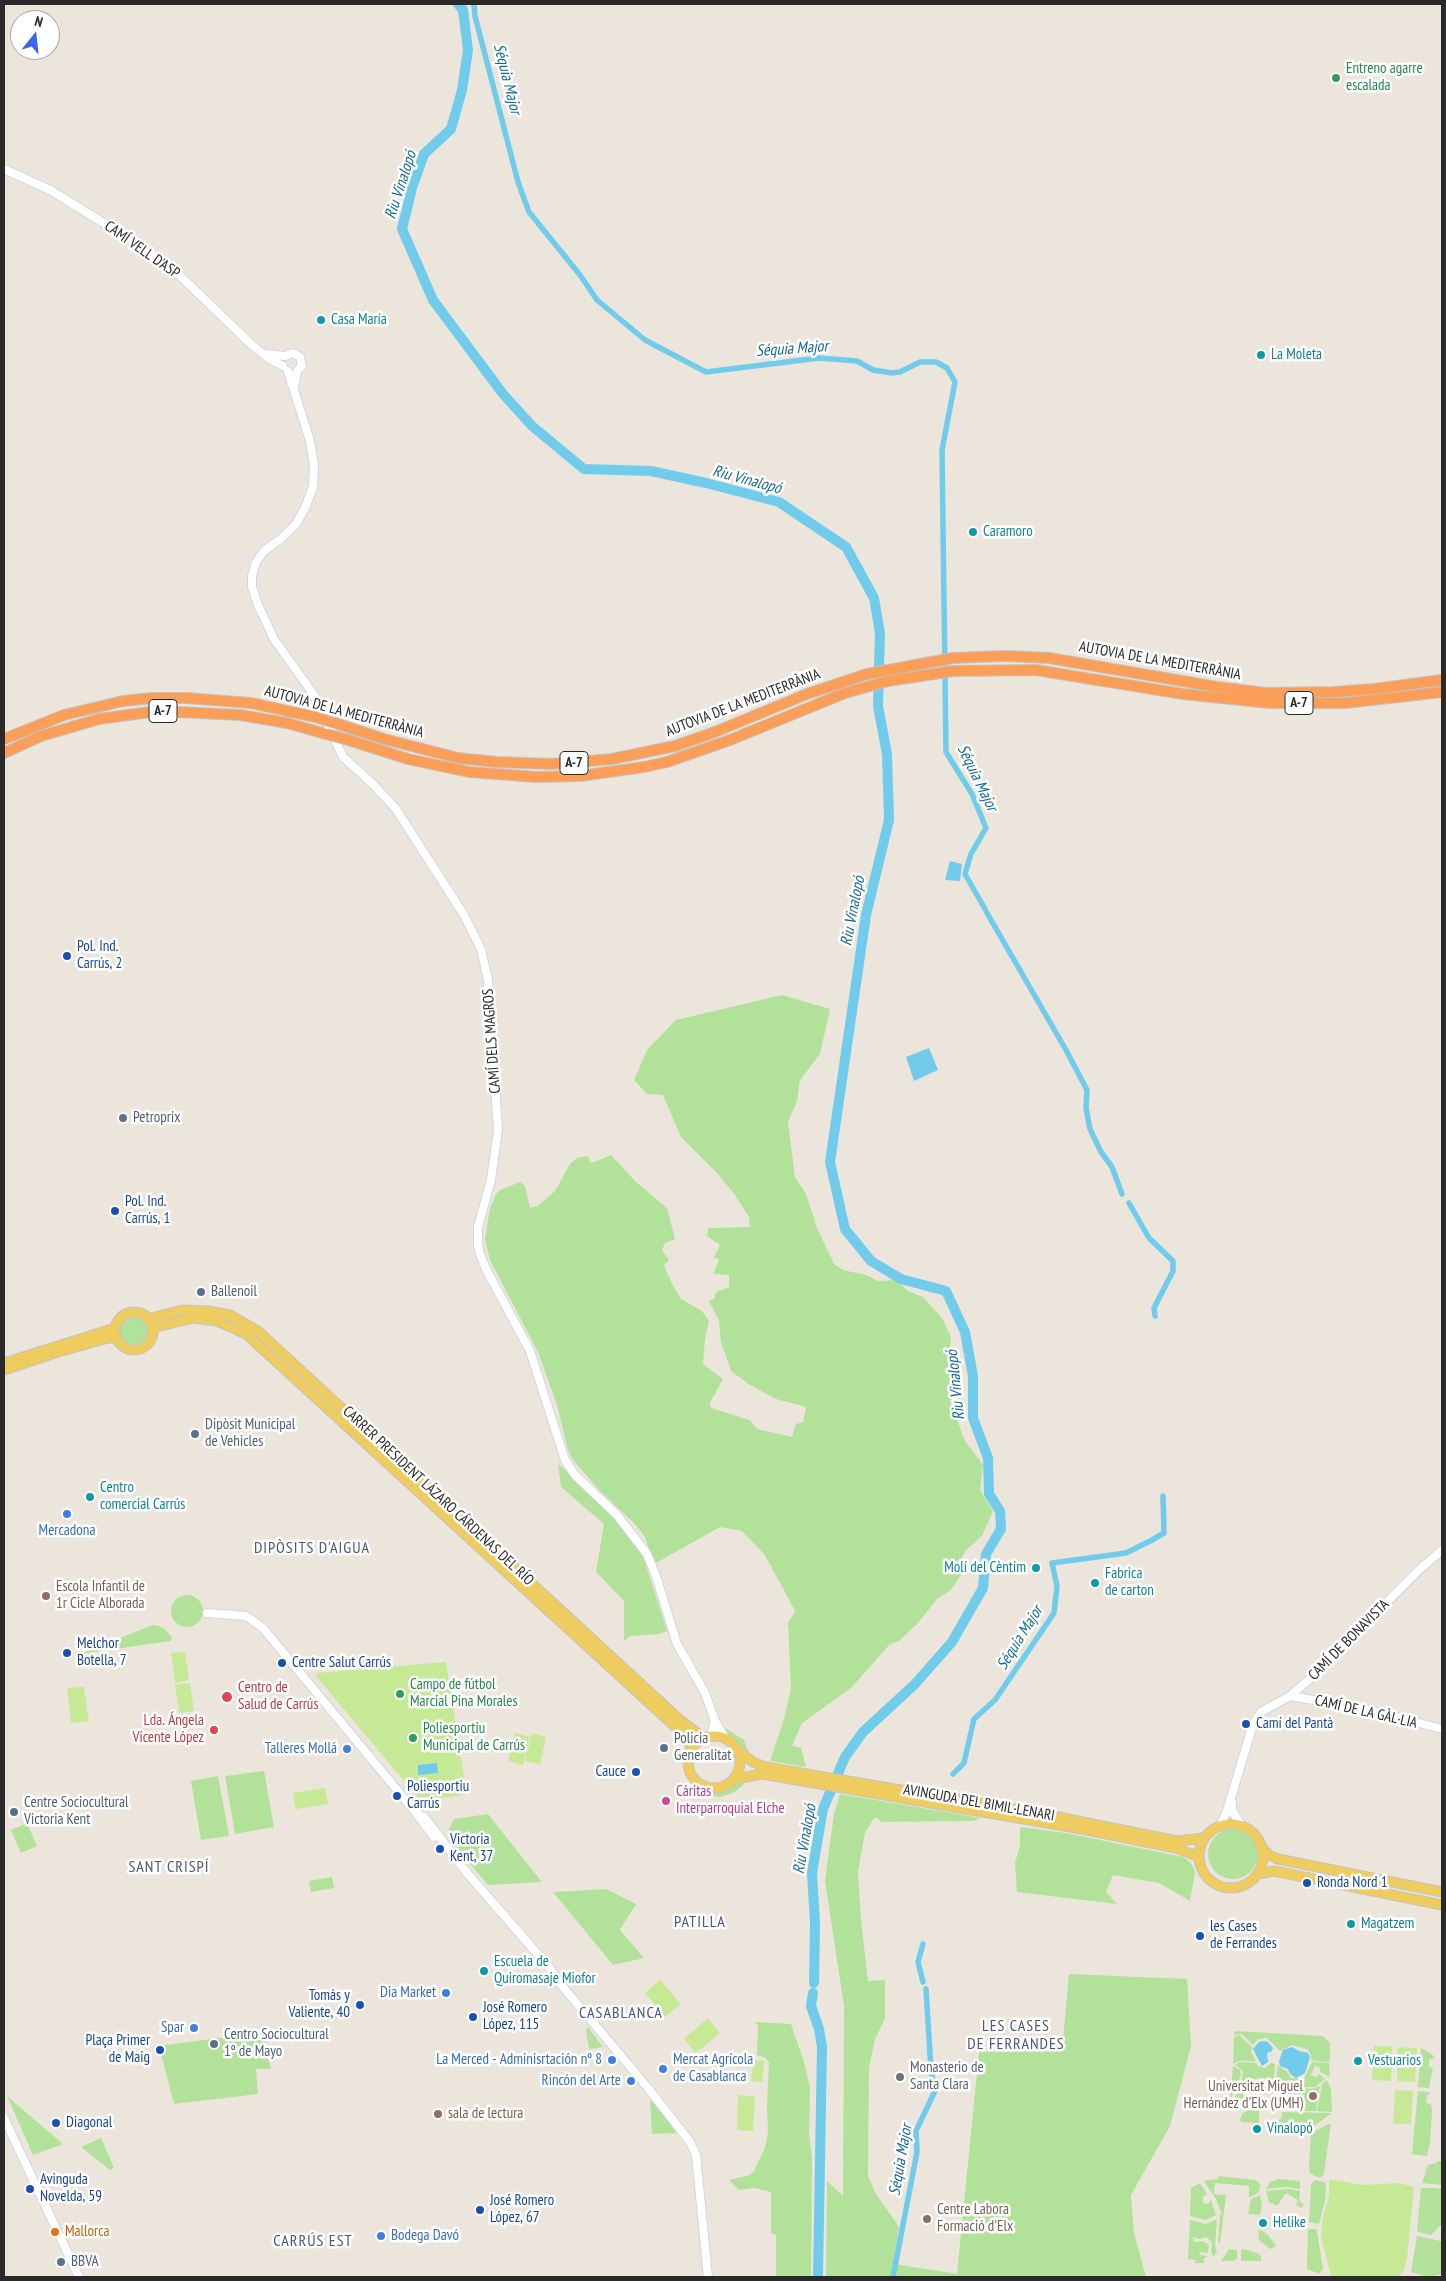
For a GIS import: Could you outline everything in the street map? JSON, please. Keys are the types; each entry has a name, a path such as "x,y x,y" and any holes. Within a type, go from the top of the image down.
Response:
{"highway":[{"name":"AUTOVIA DE LA MEDITERRÀNIA","path":"4,739 64,715 124,701 152,698 186,698 251,702 315,717 419,749 472,760 520,764 578,763 620,758 676,746 807,694 867,674 953,658 1035,656 1075,661 1243,691 1305,694 1374,690 1442,680"},
{"name":"AUTOVIA DE LA MEDITERRÀNIA","path":"4,753 41,736 98,719 157,711 240,714 287,723 408,759 463,771 537,777 580,776 644,767 676,759 730,740 845,694 888,681 953,671 1036,670 1224,700 1286,703 1346,703 1442,692"}],"main road":[{"name":"CARRER PRESIDENT LÁZARO CÁRDENAS DEL RÍO","path":"150,1324 182,1310 208,1310 230,1315 258,1330 680,1720 707,1737"},
{"path":"137,1312 150,1324 148,1343 138,1349 126,1348 116,1333 119,1319 129,1313 137,1312"},
{"name":"CARRER PRESIDENT LÁZARO CÁRDENAS DEL RÍO","path":"150,1324 193,1318 206,1319 226,1324 256,1342 682,1734 689,1741 691,1749"},
{"path":"4,1363 116,1333"},
{"path":"4,1370 108,1338 116,1333"},
{"path":"707,1737 724,1738 733,1743 738,1751 741,1764 734,1779 719,1788 701,1785 693,1778 689,1768 688,1760 691,1749 707,1737"},
{"name":"AVINGUDA DEL BIMIL·LENARI","path":"738,1751 753,1762 765,1767 1176,1848 1199,1857"},
{"name":"AVINGUDA DEL BIMIL·LENARI","path":"734,1779 751,1774 762,1774 1080,1821 1177,1841 1204,1838"},
{"path":"1442,1892 1278,1858 1269,1855 1263,1849 1255,1834 1242,1826 1229,1824 1220,1826 1204,1838 1200,1847 1199,1857 1204,1874 1220,1886 1231,1888 1243,1886 1258,1874 1274,1871 1442,1905"},
{"path":"1258,1874 1262,1864 1263,1849"}],"street":[{"name":"CAMÍ VELL D'ASP","path":"4,169 52,191 148,250 174,270 252,345 285,368"},
{"path":"263,354 285,356 293,353 300,357 302,366 297,371 285,368 285,356"},
{"name":"CAMÍ DELS MAGROS","path":"285,368 294,391 312,452 313,488 306,508 296,524 264,551 256,562 252,576 252,587 274,639 314,695 343,757 373,784 396,809 445,884 481,948 488,980 498,1130 495,1162 478,1227 480,1254 500,1297 530,1351 566,1460 575,1474 617,1515 647,1554 656,1576 676,1644 705,1693 715,1721 724,1738"},
{"name":"CAMÍ DELS MAGROS","path":"294,391 297,371"},
{"name":"CAMÍ DE BONAVISTA","path":"1231,1798 1254,1724 1261,1712 1290,1696 1313,1676 1421,1568 1442,1550"},
{"path":"207,1613 236,1613 253,1620 263,1628 496,1908 502,1911 697,2149 710,2277"},
{"name":"CAMÍ DE LA GÀL·LIA","path":"1290,1696 1366,1709 1442,1729"},
{"path":"707,1737 715,1721"},
{"path":"1220,1826 1231,1798"},
{"path":"1231,1798 1232,1811 1242,1826"},
{"path":"4,2118 79,2277"}],"green space":[{"path":"782,995 830,1009 820,1054 800,1080 797,1101 788,1122 795,1177 806,1194 817,1228 834,1264 843,1270 866,1275 878,1281 896,1280 908,1291 923,1297 942,1318 951,1337 949,1353 957,1394 950,1401 965,1441 983,1465 980,1490 993,1511 982,1536 965,1551 961,1560 961,1575 951,1590 937,1599 918,1623 899,1641 890,1644 851,1688 802,1723 792,1746 801,1748 806,1767 770,1761 784,1719 791,1689 788,1623 795,1611 765,1555 742,1531 720,1527 656,1563 645,1537 634,1523 599,1490 573,1460 568,1450 557,1405 538,1352 490,1260 485,1239 490,1208 496,1194 500,1190 520,1182 525,1186 530,1208 538,1206 555,1191 570,1164 577,1158 588,1156 590,1162 595,1162 611,1155 635,1181 667,1208 675,1239 665,1243 662,1250 669,1260 664,1265 681,1299 702,1311 709,1321 703,1364 723,1379 710,1403 711,1408 750,1420 757,1429 792,1437 796,1424 803,1422 806,1407 776,1399 750,1385 731,1371 721,1342 719,1321 709,1301 714,1299 716,1292 729,1287 729,1275 713,1274 719,1260 714,1257 720,1245 707,1236 708,1228 750,1227 749,1217 735,1195 717,1173 681,1137 663,1095 647,1094 634,1080 647,1050 676,1020"},
{"path":"133,1315 143,1320 148,1330 143,1340 133,1345 123,1340 118,1330 123,1320"},
{"path":"558,1464 603,1502 642,1553 667,1631 659,1634 630,1636 624,1641 624,1601 596,1572 604,1524 561,1487"},
{"path":"187,1595 193,1596 198,1600 202,1605 202,1617 198,1622 193,1626 187,1627 181,1626 176,1622 172,1617 171,1611 172,1605 176,1600 181,1596"},
{"path":"153,1625 165,1629 172,1638 170,1641 80,1654"},
{"path":"185,1652 189,1680 175,1683 171,1653"},
{"name":"Poliesportiu Municipal de Carrús","path":"446,1662 466,1789 465,1793 461,1795 421,1801 316,1676 317,1673"},
{"path":"190,1683 194,1711 179,1713 175,1685"},
{"path":"84,1687 89,1721 71,1723 67,1688"},
{"path":"727,1729 744,1740 749,1754 725,1733 724,1730"},
{"path":"515,1733 530,1737 523,1765 508,1761"},
{"path":"532,1733 546,1737 540,1764 525,1761"},
{"path":"264,1771 274,1827 235,1834 225,1776"},
{"path":"218,1776 229,1836 201,1840 191,1781"},
{"path":"744,1781 743,1785 735,1792 720,1797 704,1795 692,1786 692,1783 703,1790 718,1792"},
{"path":"325,1788 328,1804 296,1809 293,1793"},
{"path":"840,1794 981,1818 974,1821 882,1822 875,1817 865,1832 858,1872 868,1981 885,1980 885,2018 875,2039 869,2068 868,2176 876,2194 899,2227 894,2264 957,2274 979,2052 1062,2051 1069,1974 1187,1979 1191,2046 1170,2126 1131,2195 1134,2233 1146,2277 826,2277 827,2181 843,2196 844,2006 825,1881 834,1814"},
{"path":"488,1814 541,1882 488,1885 449,1839 448,1831 454,1819"},
{"path":"27,1823 37,1846 21,1853 11,1830"},
{"path":"1020,1827 1066,1833 1183,1857 1191,1863 1195,1872 1190,1901 1159,1883 1113,1875 1106,1892 1117,1904 1017,1892 1015,1863 1020,1845"},
{"path":"1228,1829 1238,1829 1251,1836 1258,1849 1258,1859 1251,1872 1238,1879 1228,1879 1219,1875 1212,1868 1208,1859 1208,1849 1212,1840 1219,1833"},
{"path":"332,1877 334,1888 311,1892 309,1881"},
{"path":"606,1889 636,1904 620,1930 644,1958 613,1965 553,1892"},
{"path":"660,1980 681,2004 665,2017 645,1993"},
{"path":"708,2018 720,2033 696,2053 684,2039"},
{"path":"755,2022 791,2024 804,2062 810,2088 809,2134 812,2158 811,2277 776,2277 776,2235 771,2233 771,2192 754,2188 739,2190 729,2180 750,2175 754,2171 765,2148 768,2132 769,2063 766,2058 757,2055 758,2026"},
{"path":"588,2027 603,2047 589,2049 586,2030"},
{"path":"1235,2031 1323,2036 1330,2043 1330,2061 1311,2060 1311,2055 1307,2049 1292,2045 1280,2051 1267,2038 1258,2039 1253,2045 1242,2034 1234,2035"},
{"path":"263,2032 271,2069 256,2069 258,2094 174,2104 159,2046"},
{"path":"1239,2035 1252,2047 1251,2052 1256,2061 1239,2061 1233,2064 1234,2037"},
{"path":"1374,2046 1392,2046 1391,2081 1372,2080"},
{"path":"1398,2047 1417,2048 1415,2082 1397,2081"},
{"path":"1421,2048 1433,2055 1434,2059 1429,2059 1429,2067 1433,2068 1429,2088 1418,2087"},
{"path":"753,2060 764,2061 762,2082 751,2081"},
{"path":"1240,2062 1256,2063 1258,2066 1265,2068 1271,2063 1275,2064 1274,2080 1260,2078 1241,2083 1243,2072 1235,2065"},
{"path":"1312,2062 1329,2063 1330,2077 1320,2072 1320,2068 1315,2065 1311,2075 1317,2077 1319,2074 1325,2079 1315,2087 1304,2087 1305,2076"},
{"path":"1278,2065 1291,2078 1303,2078 1302,2087 1276,2080"},
{"path":"1233,2066 1240,2070 1241,2075 1230,2101"},
{"path":"1262,2080 1275,2082 1273,2092 1244,2091 1243,2102 1249,2104 1231,2106 1240,2085"},
{"path":"1327,2080 1331,2089 1332,2112 1317,2111 1322,2084"},
{"path":"1276,2082 1310,2089 1320,2086 1316,2111 1301,2111 1301,2106 1304,2106 1304,2095 1275,2093"},
{"path":"1395,2090 1413,2091 1411,2124 1393,2124"},
{"path":"1418,2091 1429,2092 1430,2095 1427,2095 1426,2103 1431,2104 1432,2111 1427,2156 1412,2154"},
{"path":"738,2095 755,2097 753,2131 737,2130"},
{"path":"7,2096 63,2144 33,2155"},
{"path":"650,2099 679,2133 652,2134"},
{"path":"1250,2108 1259,2110 1259,2123 1242,2122 1240,2120 1242,2114"},
{"path":"1282,2112 1332,2113 1313,2127 1275,2125 1282,2117"},
{"path":"1331,2123 1324,2173 1322,2177 1317,2177 1310,2173 1309,2166 1311,2133"},
{"path":"101,2138 114,2168 110,2170 81,2147"},
{"path":"1437,2161 1442,2161 1442,2185 1422,2183 1428,2165 1437,2163"},
{"path":"1219,2176 1256,2180 1260,2184 1259,2192 1249,2197 1249,2186 1215,2183 1214,2194 1226,2195 1220,2244 1218,2241 1220,2214 1222,2214 1216,2199 1204,2181 1217,2179"},
{"path":"1278,2179 1300,2181 1300,2189 1286,2187 1266,2189 1270,2182"},
{"path":"1329,2179 1362,2185 1399,2183 1414,2187 1407,2258 1404,2270 1398,2277 1331,2277 1321,2236 1323,2217 1329,2196"},
{"path":"1315,2180 1326,2183 1325,2201 1319,2224 1309,2222 1311,2184"},
{"path":"1200,2183 1207,2194 1203,2197 1203,2203 1208,2204 1211,2200 1216,2215 1206,2220 1190,2216 1191,2188"},
{"path":"1421,2188 1442,2188 1442,2224 1431,2235 1418,2232 1417,2230"},
{"path":"1288,2189 1300,2191 1299,2200 1304,2205 1301,2208 1296,2205 1298,2200 1286,2193 1277,2206 1269,2202 1266,2191"},
{"path":"1260,2195 1262,2205 1260,2215 1248,2214 1251,2199"},
{"path":"1217,2219 1215,2245 1217,2252 1213,2257 1211,2252 1212,2242 1206,2237 1201,2239 1192,2237 1194,2242 1203,2241 1209,2245 1208,2253 1199,2252 1200,2255 1207,2256 1203,2260 1205,2263 1195,2263 1195,2260 1188,2259 1190,2220 1206,2224"},
{"path":"1308,2229 1316,2229 1317,2232 1323,2268 1320,2274 1307,2269"},
{"path":"1258,2230 1263,2231 1269,2236 1276,2246 1270,2249 1259,2240"},
{"path":"1417,2236 1441,2241 1442,2274 1429,2277 1411,2272"},
{"path":"1229,2249 1237,2250 1237,2259 1221,2261"},
{"path":"1244,2249 1257,2253 1261,2256 1261,2261 1241,2261 1241,2250"}],"water":[{"path":"950,861 962,864 960,881 945,880"},
{"path":"929,1048 938,1070 914,1081 906,1057"},
{"path":"437,1763 438,1773 418,1775 418,1765"},
{"path":"1259,2042 1268,2042 1273,2048 1272,2051 1267,2053 1268,2062 1262,2066 1253,2049"},
{"path":"1292,2047 1308,2053 1310,2057 1305,2073 1296,2078 1290,2074 1288,2069 1280,2066 1279,2061 1283,2050"}],"waterway":[{"name":"Riu Vinalopó","path":"458,4 463,10 468,50 462,90 451,129 424,154 412,188 402,229 433,300 503,394 532,426 584,469 651,471 779,502 846,547 874,598 880,633 878,706 887,754 889,820 866,915 830,1162 845,1229 871,1261 901,1279 946,1291 965,1332 973,1376 973,1418 988,1458 989,1494 1000,1511 1001,1529 986,1554 983,1588 952,1642 915,1684 863,1732 845,1757 823,1809 812,1873 815,1923 814,1983"},
{"name":"Séquia Major","path":"474,4 475,16 518,182 529,212 580,275 597,300 645,340 706,372 819,358 857,361 873,370 892,373 900,372 920,362 936,362 947,368 955,382 942,450 946,752 972,794 986,828 971,854 965,874 985,909"},
{"name":"Séquia Major","path":"987,913 1087,1090 1086,1108 1090,1129 1101,1152 1112,1167 1122,1194"},
{"name":"Séquia Major","path":"1129,1203 1149,1238 1173,1261 1173,1271 1154,1308 1155,1316"},
{"name":"Séquia Major","path":"953,1774 964,1763 974,1719 995,1700 1054,1613 1057,1586 1052,1563 1126,1553 1164,1533 1163,1496"},
{"name":"Séquia Major","path":"923,1944 918,1962 923,1982"},
{"name":"Séquia Major","path":"893,2277 917,2152 916,2131 935,2091 931,2070 926,1989"},
{"name":"Riu Vinalopó","path":"813,1993 811,2006 819,2029 822,2047 818,2277"}],"place":[{"name":"Entreno agarre escalada","path":"1336,78"},
{"name":"Casa María","path":"321,320"},
{"name":"La Moleta","path":"1261,355"},
{"name":"Caramoro","path":"973,532"},
{"name":"Pol. Ind. Carrús, 2","path":"67,956"},
{"name":"Petroprix","path":"123,1118"},
{"name":"Pol. Ind. Carrús, 1","path":"115,1211"},
{"name":"Ballenoil","path":"201,1292"},
{"name":"Dipòsit Municipal de Vehicles","path":"195,1434"},
{"name":"Centro comercial Carrús","path":"90,1497"},
{"name":"Mercadona","path":"67,1514"},
{"name":"Molí del Cèntim","path":"1036,1568"},
{"name":"Fabrica de carton","path":"1095,1583"},
{"name":"Escola Infantil de 1r Cicle Alborada","path":"46,1596"},
{"name":"Melchor Botella, 7","path":"67,1653"},
{"name":"Centre Salut Carrús","path":"282,1663"},
{"name":"Campo de fútbol Marcial Pina Morales","path":"400,1694"},
{"name":"Centro de Salud de Carrús","path":"227,1697"},
{"name":"Camí del Pantà","path":"1246,1724"},
{"name":"Lda. Ángela Vicente López","path":"214,1730"},
{"name":"Poliesportiu Municipal de Carrús","path":"413,1738"},
{"name":"Policia Generalitat","path":"664,1748"},
{"name":"Talleres Mollá","path":"347,1749"},
{"name":"Cauce","path":"636,1772"},
{"name":"Poliesportiu Carrús","path":"397,1796"},
{"name":"Cáritas Interparroquial Elche","path":"666,1801"},
{"name":"Centre Sociocultural Victoria Kent","path":"14,1812"},
{"name":"Victoria Kent, 37","path":"440,1849"},
{"name":"Ronda Nord 1","path":"1307,1883"},
{"name":"Magatzem","path":"1351,1924"},
{"name":"les Cases de Ferrandes","path":"1200,1936"},
{"name":"Escuela de Quiromasaje Miofor","path":"484,1971"},
{"name":"Dia Market","path":"446,1993"},
{"name":"Tomás y Valiente, 40","path":"360,2005"},
{"name":"José Romero López, 115","path":"473,2017"},
{"name":"Spar","path":"194,2028"},
{"name":"Centro Sociocultural 1º de Mayo","path":"214,2044"},
{"name":"Plaça Primer de Maig","path":"160,2050"},
{"name":"La Merced - Adminisrtación nº 8","path":"612,2060"},
{"name":"Vestuarios","path":"1358,2061"},
{"name":"Mercat Agrícola de Casablanca","path":"663,2069"},
{"name":"Monasterio de Santa Clara","path":"900,2077"},
{"name":"Rincón del Arte","path":"631,2081"},
{"name":"Universitat Miguel Hernández d'Elx (UMH)","path":"1313,2096"},
{"name":"sala de lectura","path":"438,2114"},
{"name":"Diagonal","path":"56,2123"},
{"name":"Vinalopó","path":"1257,2129"},
{"name":"Avinguda Novelda, 59","path":"30,2189"},
{"name":"José Romero López, 67","path":"480,2210"},
{"name":"Centre Labora Formació d'Elx","path":"927,2219"},
{"name":"Helike","path":"1263,2223"},
{"name":"Mallorca","path":"55,2232"},
{"name":"Bodega Davó","path":"381,2236"},
{"name":"BBVA","path":"61,2262"}],"district":[{"name":"DIPÒSITS D'AIGUA","path":"312,1548"},
{"name":"SANT CRISPÍ","path":"169,1867"},
{"name":"PATILLA","path":"700,1922"},
{"name":"CASABLANCA","path":"621,2013"},
{"name":"LES CASES DE FERRANDES","path":"1016,2035"},
{"name":"CARRÚS EST","path":"313,2241"}]}
